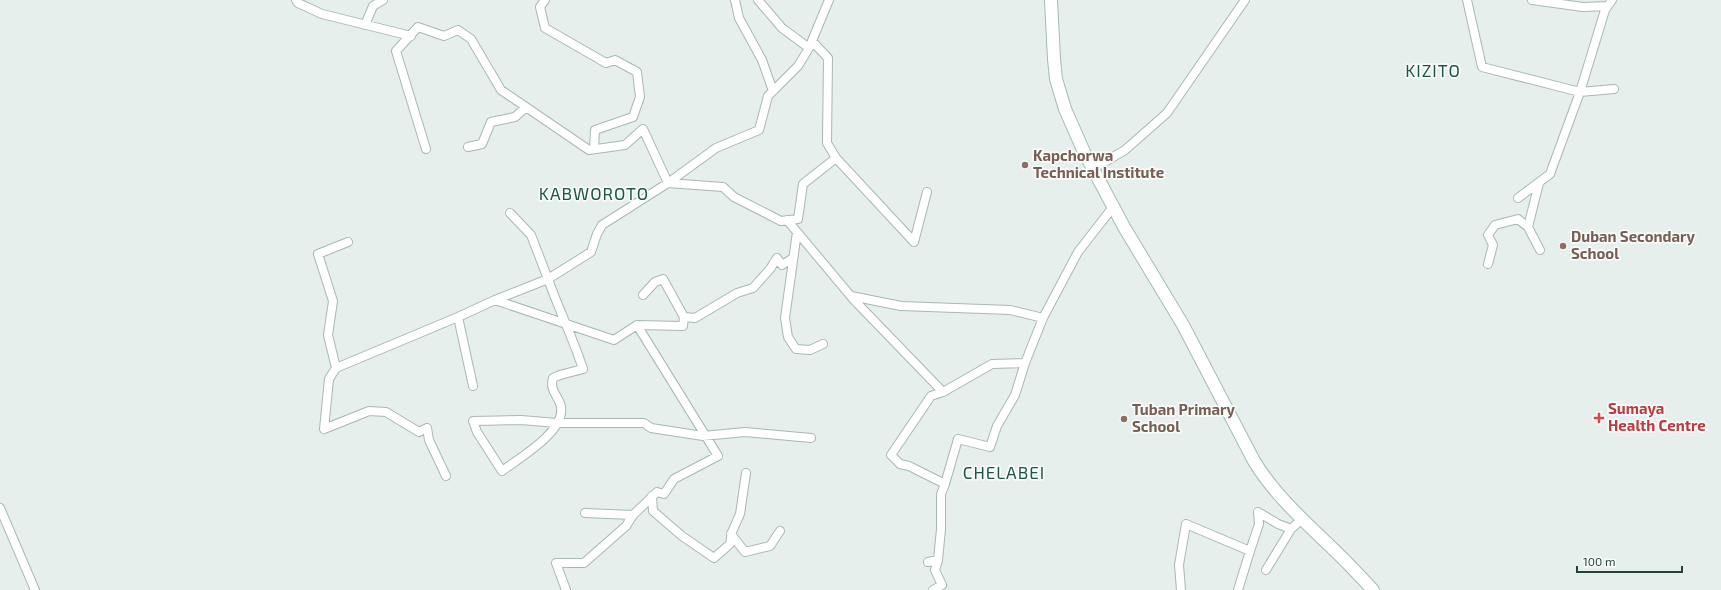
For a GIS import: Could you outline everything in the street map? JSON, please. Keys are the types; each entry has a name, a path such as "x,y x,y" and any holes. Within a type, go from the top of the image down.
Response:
{"street":[{"path":"296,0 298,3 322,14 411,36"},
{"path":"365,25 374,6 383,0"},
{"path":"545,0 540,7 545,28 606,63 615,60 637,72 640,97 633,117 595,130 594,149"},
{"path":"735,0 739,18 762,60 773,91"},
{"path":"758,0 782,28 828,58 827,143 836,158 914,242 927,192"},
{"path":"446,476 429,440 427,428 419,432 386,412 369,411 324,429 329,379 336,368 548,279 591,252 597,234 602,225 668,183 716,148 759,130 768,96 798,66 810,45 829,0"},
{"path":"1051,0 1054,59 1060,95 1093,169 1113,207 1182,326 1264,477 1283,500 1374,590"},
{"path":"1093,169 1125,150 1167,113 1245,0"},
{"path":"1467,0 1482,67 1580,92 1614,89"},
{"path":"1518,198 1550,174 1610,3 1583,7 1532,0"},
{"path":"426,149 396,51 418,27 444,36 458,30 471,39 501,90 589,150 625,145 643,129 668,183"},
{"path":"468,147 482,144 491,122 515,117 526,107"},
{"path":"668,183 723,187 734,197 781,221 798,219 803,184 836,158"},
{"path":"1528,228 1539,183"},
{"path":"934,590 942,585 935,570 938,560 941,529 941,494 958,439 990,447 997,426 1015,395 1042,318 1078,252 1113,207"},
{"path":"510,213 531,235 559,310 567,323 583,369 570,373 559,374 552,378 551,383 555,396 561,406 560,416 557,423 540,443 502,471 477,432 473,421 521,420 557,423 644,423 651,428 705,436 745,432 811,438"},
{"path":"1488,264 1493,245 1488,235 1495,225 1518,219 1528,228 1540,250"},
{"path":"787,220 851,296 943,392"},
{"path":"797,232 785,318 788,337 796,348 810,350 823,344"},
{"path":"336,368 328,335 333,301 318,254 348,242"},
{"path":"684,317 695,318 737,293 753,288 770,269 777,258 782,264 793,258"},
{"path":"495,300 614,340 636,325 683,326 684,317 663,279 655,282 643,295"},
{"path":"851,296 901,306 1010,310 1042,318"},
{"path":"458,317 473,386"},
{"path":"566,590 556,563 584,563 626,526 633,515 657,492 664,494 674,479 718,456 636,325"},
{"path":"945,484 909,466 900,464 891,455 930,396 943,392 992,364 1025,363"},
{"path":"652,496 653,511 682,536 714,558 730,544 731,534 740,514 746,473"},
{"path":"0,508 35,590"},
{"path":"1238,590 1259,524 1258,512 1278,524 1291,528"},
{"path":"585,513 633,515"},
{"path":"1266,570 1291,528 1302,519"},
{"path":"1181,590 1179,565 1186,524 1250,551"},
{"path":"731,534 745,552 770,546 780,531"},
{"path":"928,562 938,560"}],"place":[{"name":"Kapchorwa Technical Institute","path":"1025,165"},
{"name":"Duban Secondary School","path":"1563,246"},
{"name":"Sumaya Health Centre","path":"1599,418"},
{"name":"Tuban Primary School","path":"1124,419"}],"district":[{"name":"KIZITO","path":"1433,71"},
{"name":"KABWOROTO","path":"594,194"},
{"name":"CHELABEI","path":"1004,473"}]}
